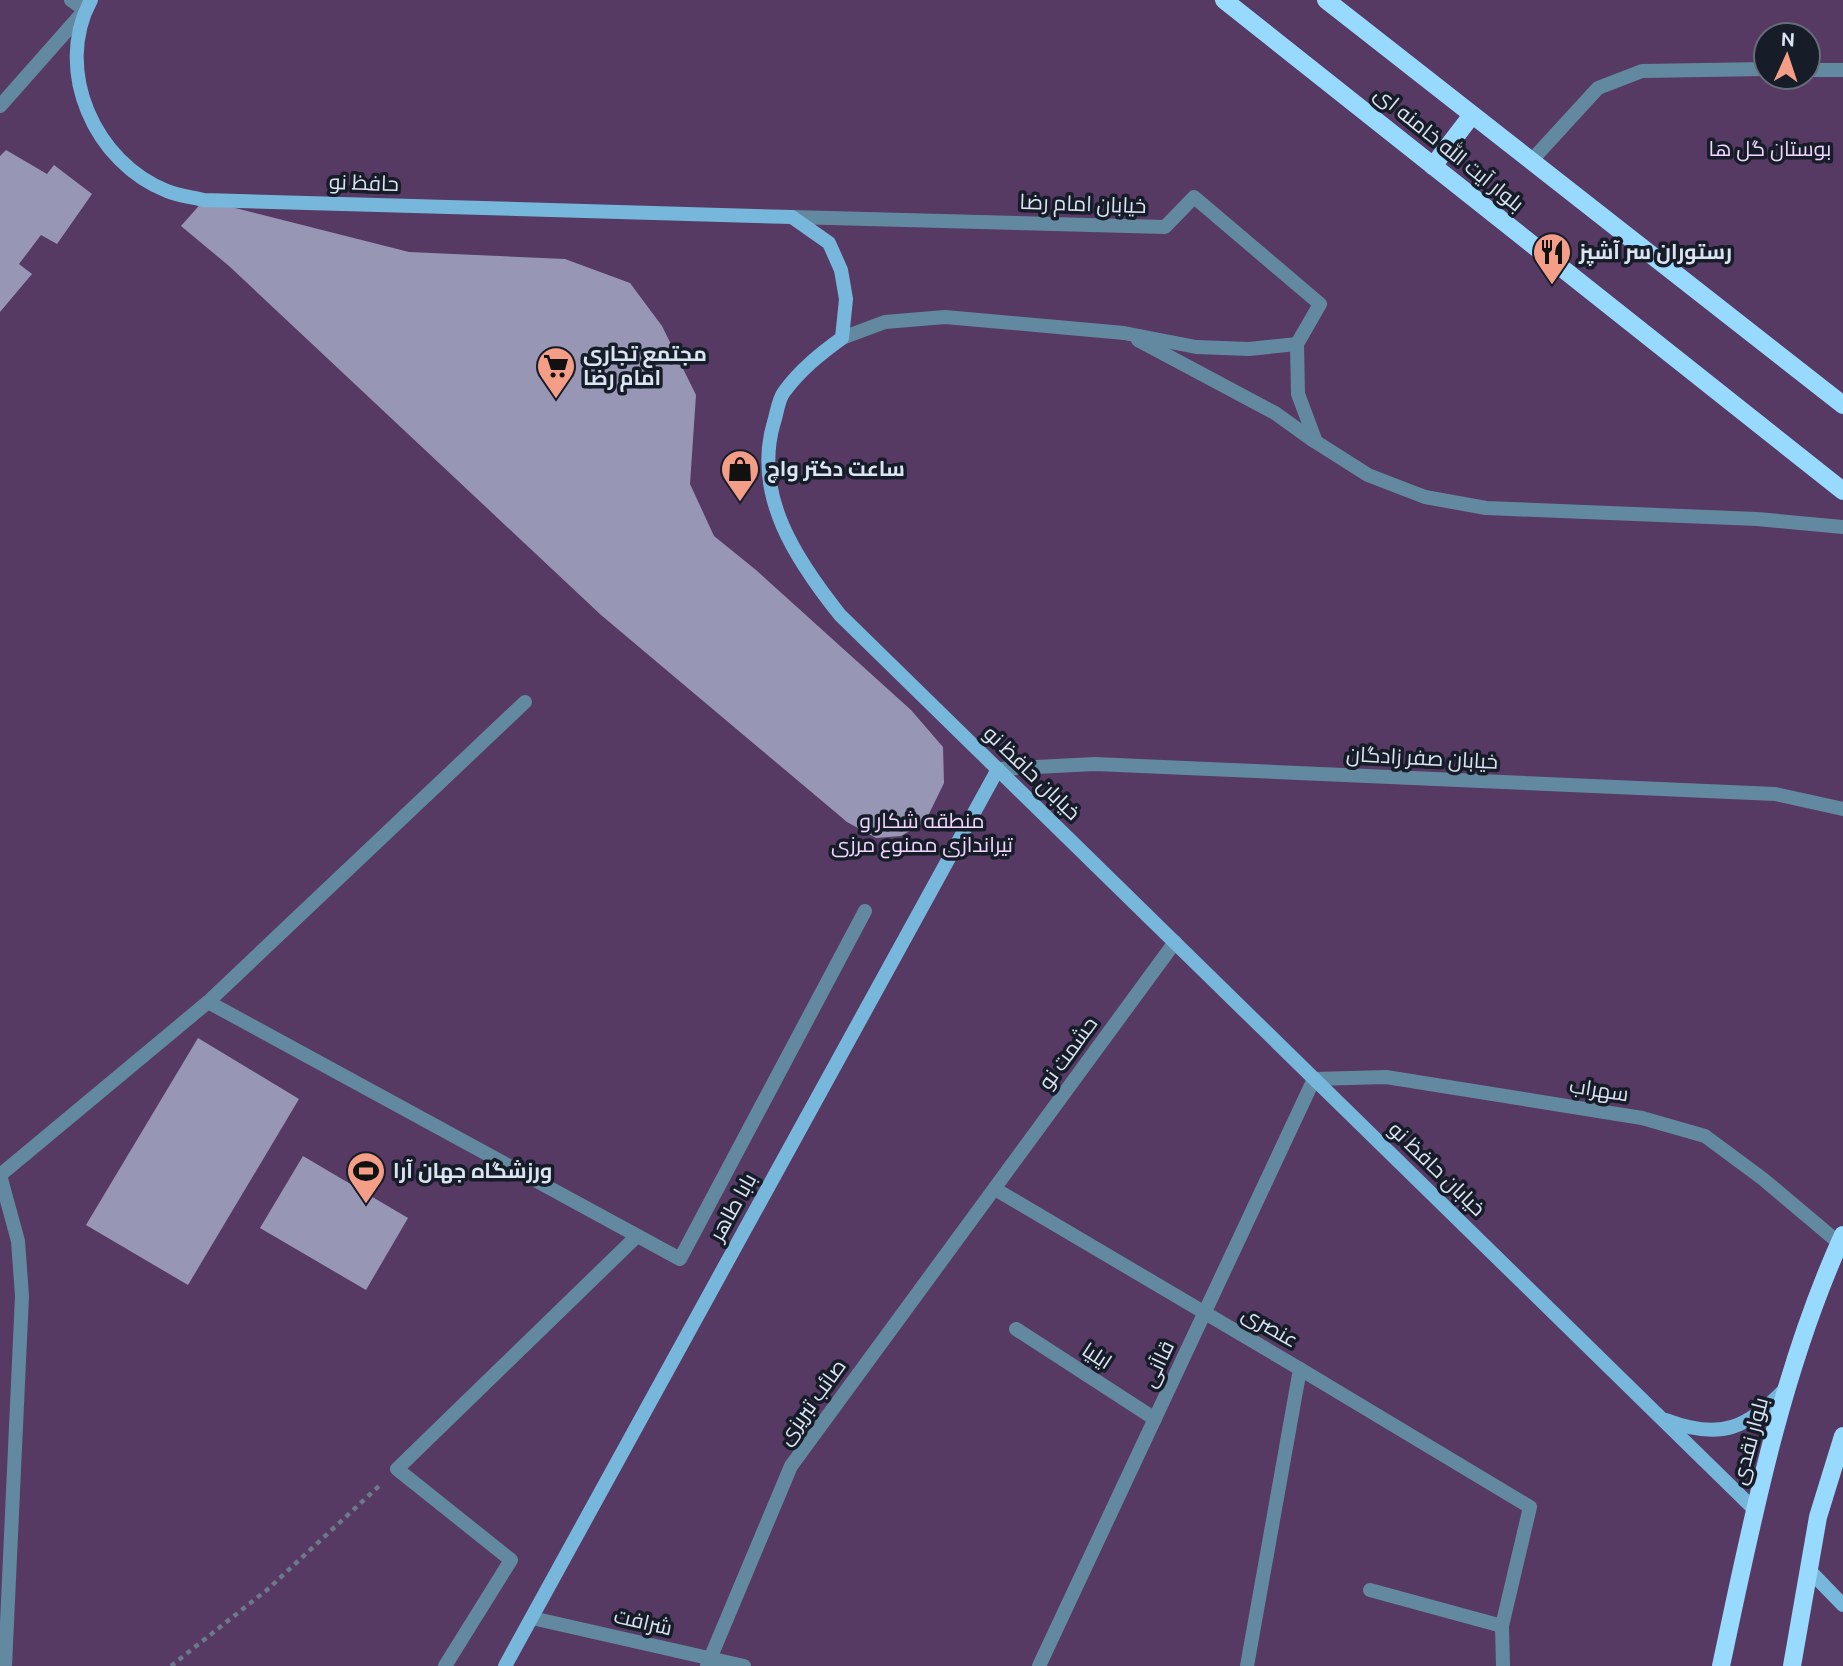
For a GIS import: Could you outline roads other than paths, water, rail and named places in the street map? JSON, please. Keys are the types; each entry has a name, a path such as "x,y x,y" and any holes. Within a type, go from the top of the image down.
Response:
{"main road":[{"name":"بلوار آیت الله خامنه ای","path":"1224,0 1843,491"},
{"name":"بلوار آیت الله خامنه ای","path":"1326,0 1843,405"},
{"name":"حافظ نو","path":"88,5 76,46 79,89 97,134 128,168 167,191 204,200 792,217"},
{"path":"1433,166 1472,116"},
{"path":"792,217 829,243 841,270 846,299 842,338"},
{"name":"خیابان حافظ نو","path":"842,338 815,357 782,394 770,434 768,478 781,525 810,578 840,615 1755,1510"},
{"name":"بابا طاهر","path":"505,1666 998,769"},
{"name":"بلوار نقدی","path":"1721,1666 1755,1510 1795,1360 1841,1239"},
{"path":"1641,1399 1664,1419 1691,1429 1720,1430 1747,1422 1789,1384"},
{"path":"1792,1666 1818,1517 1843,1436"},
{"path":"1809,1570 1843,1605"}],"street":[{"path":"0,106 88,5 71,0"},
{"path":"1532,160 1598,88 1642,71 1752,69"},
{"path":"1822,70 1843,70"},
{"name":"خیابان امام رضا","path":"792,217 1165,227 1194,197 1320,304 1297,344"},
{"name":"خیابان حافظ نو","path":"842,338 885,322 945,317 1124,333 1196,347 1249,349 1297,344"},
{"path":"1124,333 1275,413 1368,475 1425,498 1486,508 1690,516 1843,527"},
{"path":"1297,344 1298,394 1316,442"},
{"path":"5,1666 22,1296 18,1241 0,1175 208,1002 525,702"},
{"name":"خیابان صفر زادگان","path":"998,769 1095,764 1775,794 1843,809"},
{"path":"208,1002 680,1259 865,911"},
{"name":"حشمت نو","path":"995,1189 1175,943"},
{"name":"سهراب","path":"1314,1079 1386,1077 1642,1118 1706,1136 1841,1239"},
{"name":"قاآنی","path":"1039,1666 1314,1079"},
{"name":"عنصری","path":"995,1189 1300,1369 1247,1666"},
{"name":"صائب تبریزی","path":"708,1662 791,1465 995,1189"},
{"path":"445,1666 511,1560 397,1469 637,1236"},
{"name":"ایلیا","path":"1016,1329 1155,1419"},
{"path":"1300,1369 1531,1507 1502,1626 1503,1666"},
{"path":"1370,1590 1502,1626"},
{"name":"شرافت","path":"532,1618 708,1662 744,1666"}],"place":[{"name":"رستوران سر آشپز","path":"1552,286"},
{"name":"مجتمع تجاری امام رضا","path":"556,400"},
{"name":"ساعت دکتر واچ","path":"740,503"},
{"name":"ورزشگاه جهان آرا","path":"366,1205"}],"park label":[{"name":"بوستان گل ها","path":"1770,149"},
{"name":"منطقه شکار و تیراندازی ممنوع مرزی","path":"922,833"}]}
